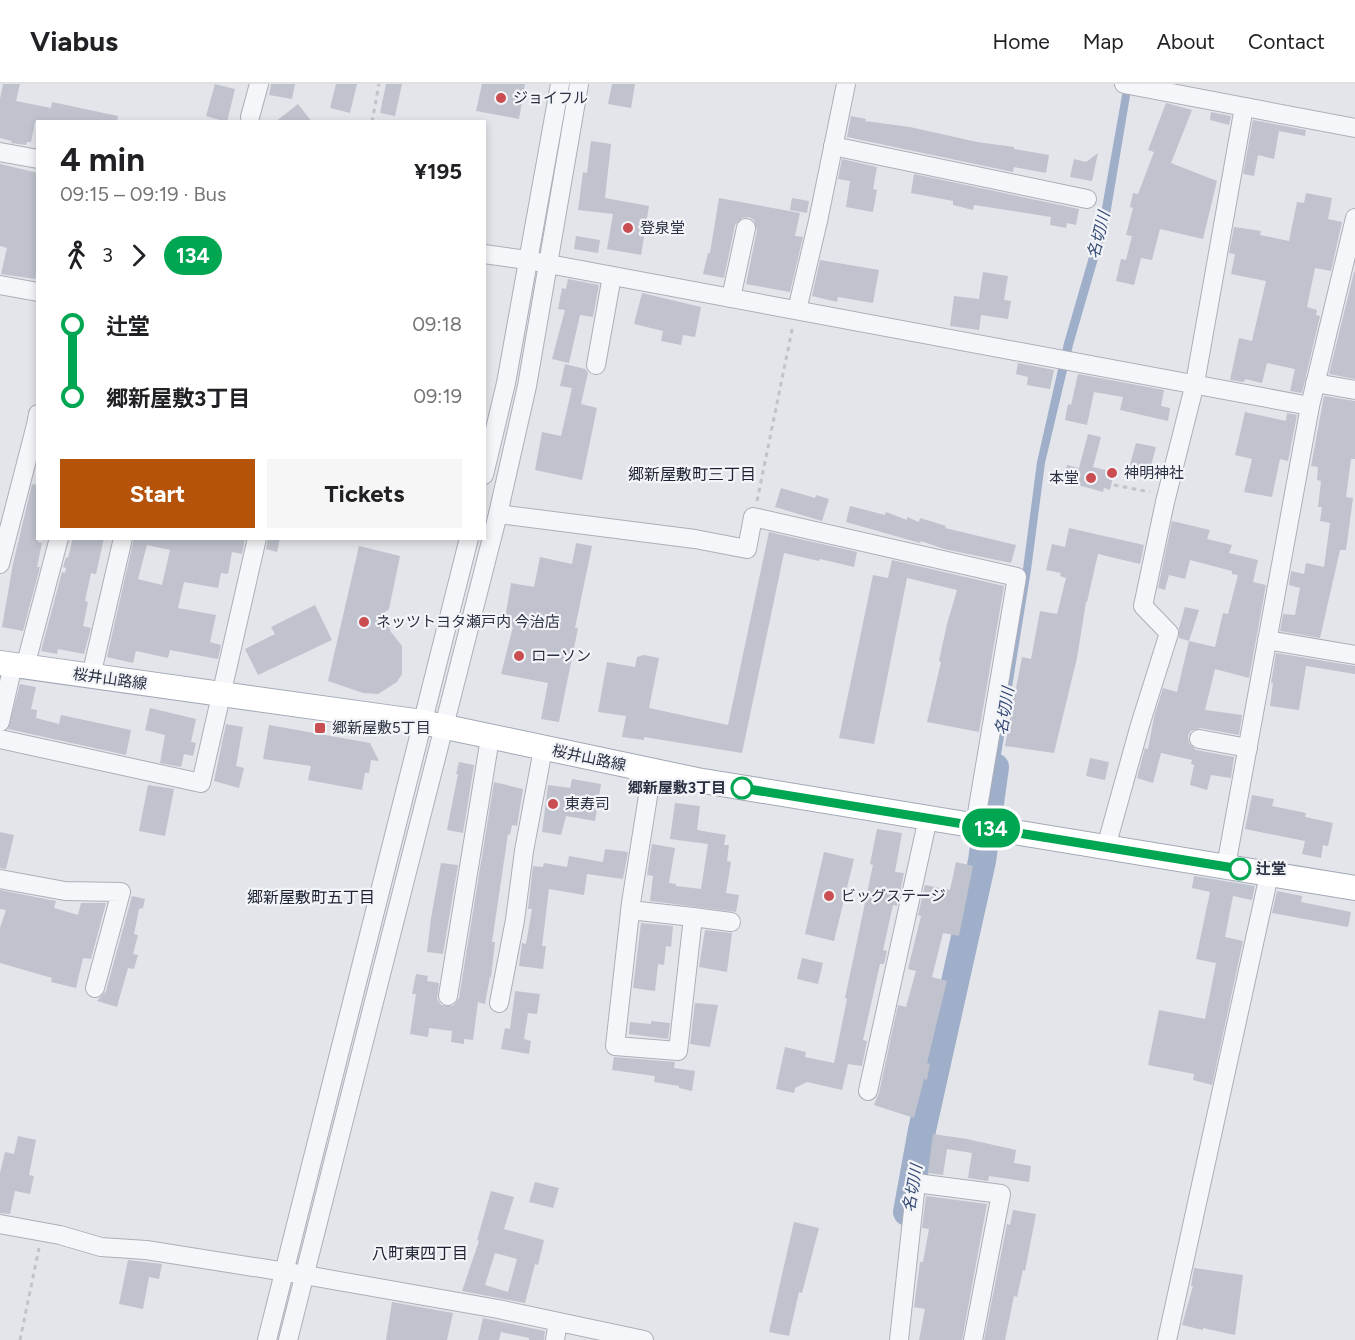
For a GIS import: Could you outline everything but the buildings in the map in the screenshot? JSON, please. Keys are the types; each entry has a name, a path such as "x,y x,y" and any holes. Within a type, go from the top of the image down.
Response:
{"main road":[{"name":"桜井山路線","path":"13,665 432,725 697,780 1355,888"}],"street":[{"path":"250,117 259,84"},
{"path":"486,467 506,383 560,84"},
{"path":"267,1340 432,725 498,514 527,386 579,84"},
{"path":"796,310 818,221 846,84"},
{"path":"1124,84 1355,128"},
{"path":"1106,847 1140,725 1169,633 1143,606 1167,495 1196,383 1244,107"},
{"path":"833,146 1087,199"},
{"path":"0,152 36,159"},
{"path":"1226,866 1310,406 1355,218"},
{"path":"731,298 746,228"},
{"path":"486,254 1196,383 1310,406"},
{"path":"596,365 612,276"},
{"path":"0,285 36,292"},
{"path":"1315,383 1355,390"},
{"path":"0,564 36,425"},
{"path":"498,514 648,535 695,539 747,549 753,517 1017,577 975,825"},
{"path":"0,722 13,665 58,540"},
{"path":"91,676 123,540"},
{"path":"0,739 201,783 257,540"},
{"path":"288,1340 432,725 469,540"},
{"path":"1267,640 1355,655"},
{"path":"448,996 490,738"},
{"path":"1199,739 1248,748"},
{"path":"500,1003 543,749"},
{"path":"652,771 630,910 615,1046 678,1051 693,917"},
{"path":"868,1091 928,818"},
{"path":"1167,1340 1269,875"},
{"path":"0,879 64,891 122,892 95,988"},
{"path":"630,910 731,922"},
{"path":"899,1340 916,1183 1001,1194 973,1340"},
{"path":"0,1224 42,1231 101,1247 146,1250 498,1309 634,1339"},
{"path":"555,1340 558,1322"}],"path":[{"path":"372,120 379,84"},
{"path":"753,517 796,310"},
{"path":"1114,485 1167,495"},
{"path":"20,1340 42,1231"}],"water":[{"path":"1124,84 1132,84 1109,221 1073,345 1045,463 1031,570 993,804 984,803 1023,569 1037,462 1064,343 1100,219"}],"waterway":[{"name":"名切川","path":"907,1212 922,1130 982,861 995,767"}],"bus line":[{"name":"134","path":"742,788 1240,869"}],"place":[{"name":"ジョイフル","path":"501,98"},
{"name":"登泉堂","path":"628,228"},
{"name":"神明神社","path":"1112,473"},
{"name":"本堂","path":"1091,478"},
{"name":"ネッツトヨタ瀬戸内 今治店","path":"364,622"},
{"name":"ローソン","path":"519,656"},
{"name":"郷新屋敷5丁目","path":"320,728"},
{"name":"郷新屋敷3丁目","path":"742,788"},
{"name":"東寿司","path":"553,804"},
{"name":"辻堂","path":"1240,869"},
{"name":"ビッグステージ","path":"829,896"}],"district":[{"name":"郷新屋敷町三丁目","path":"692,474"},
{"name":"郷新屋敷町五丁目","path":"311,897"},
{"name":"八町東四丁目","path":"420,1253"}]}
